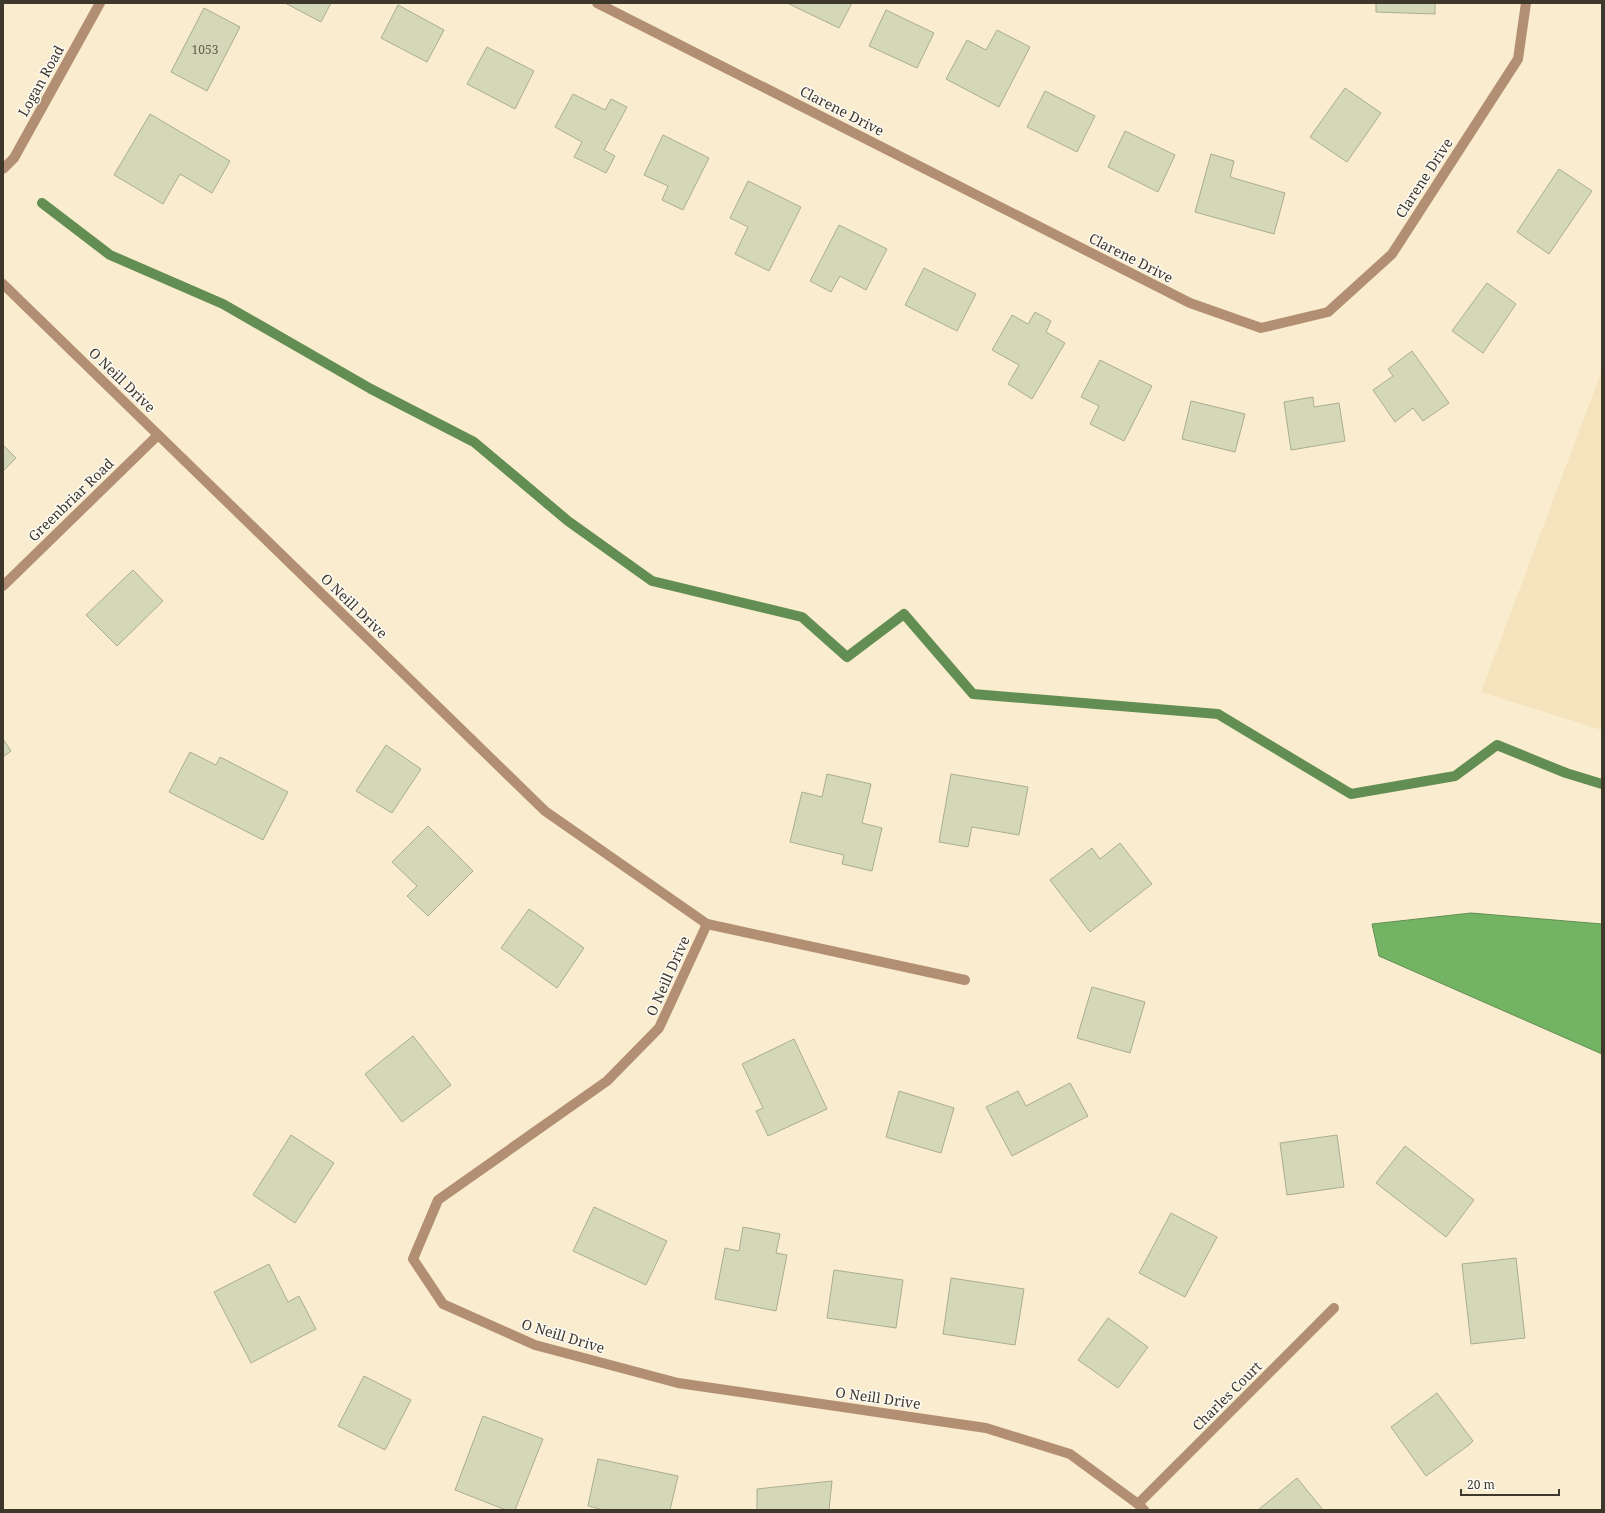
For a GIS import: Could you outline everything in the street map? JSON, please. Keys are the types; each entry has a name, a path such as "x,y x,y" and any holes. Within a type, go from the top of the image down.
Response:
{"street":[{"name":"Logan Road","path":"3,169 14,158 100,3"},
{"name":"Clarene Drive","path":"597,3 1190,303 1261,328 1328,312 1392,254 1518,59 1526,3"},
{"name":"O Neill Drive","path":"3,284 545,811 706,924 965,980"},
{"name":"Greenbriar Road","path":"3,586 158,435"},
{"name":"O Neill Drive","path":"706,924 659,1028 608,1081 438,1200 413,1259 443,1304 535,1345 678,1383 986,1428 1070,1454 1141,1507"},
{"name":"Charles Court","path":"1141,1507 1334,1308"}],"shaded area":[{"path":"1602,370 1602,730 1481,692"},
{"path":"1471,913 1602,924 1602,1054 1379,956 1372,924"}],"building":[{"path":"285,3 331,3 321,22"},
{"path":"787,3 852,3 839,28"},
{"path":"1376,3 1435,3 1435,14 1376,12"},
{"path":"398,5 444,30 427,62 381,38"},
{"path":"204,8 240,27 207,91 171,72"},
{"path":"886,10 934,33 917,68 869,46"},
{"path":"997,30 1030,47 999,107 946,79 967,40 986,50"},
{"path":"487,47 534,71 515,109 467,84"},
{"path":"1345,88 1381,113 1347,162 1310,137"},
{"path":"1045,91 1095,116 1077,152 1027,127"},
{"path":"573,94 605,110 611,99 627,107 604,150 615,156 606,173 574,157 582,142 555,127"},
{"path":"150,114 230,161 212,193 180,174 163,204 114,175"},
{"path":"1125,131 1175,155 1158,192 1108,167"},
{"path":"663,135 709,158 683,210 662,200 668,186 644,175"},
{"path":"1211,154 1234,161 1230,177 1285,193 1274,234 1195,212"},
{"path":"1559,169 1592,191 1549,254 1517,232"},
{"path":"748,181 801,207 769,271 735,254 748,227 730,218"},
{"path":"839,225 887,249 866,290 840,276 831,292 810,281"},
{"path":"924,268 976,294 957,331 905,305"},
{"path":"1487,283 1516,304 1483,353 1452,331"},
{"path":"1035,312 1051,321 1046,332 1065,343 1032,399 1008,384 1019,365 992,350 1012,315 1028,324"},
{"path":"1412,351 1449,403 1423,421 1413,408 1395,422 1373,390 1393,376 1388,369"},
{"path":"1100,360 1152,386 1124,441 1090,424 1099,406 1081,397"},
{"path":"1313,397 1314,407 1339,403 1345,441 1291,450 1284,402"},
{"path":"1191,401 1245,414 1235,452 1182,439"},
{"path":"3,445 16,458 3,471"},
{"path":"133,570 163,601 117,646 86,615"},
{"path":"3,739 11,751 3,757"},
{"path":"386,745 421,769 392,813 356,791"},
{"path":"190,752 216,765 220,757 288,792 263,840 169,792"},
{"path":"827,774 871,784 862,823 882,828 872,871 842,864 844,855 790,842 802,792 822,797"},
{"path":"951,774 1028,787 1019,835 972,827 968,847 939,842"},
{"path":"428,826 473,871 428,916 407,896 417,886 392,862"},
{"path":"1120,843 1152,884 1090,932 1050,880 1092,848 1100,859"},
{"path":"529,909 584,948 557,988 501,948"},
{"path":"1092,987 1145,1002 1130,1053 1077,1038"},
{"path":"413,1036 451,1085 402,1122 365,1074"},
{"path":"794,1039 827,1109 768,1136 756,1111 763,1108 742,1064"},
{"path":"1070,1083 1088,1116 1012,1156 986,1107 1018,1091 1026,1106"},
{"path":"899,1091 954,1108 941,1153 886,1137"},
{"path":"291,1135 334,1163 295,1223 253,1195"},
{"path":"1337,1135 1344,1187 1287,1195 1280,1143"},
{"path":"1405,1146 1474,1200 1446,1237 1376,1183"},
{"path":"594,1207 667,1241 646,1285 573,1251"},
{"path":"1171,1213 1217,1237 1185,1297 1139,1273"},
{"path":"743,1227 780,1234 776,1253 787,1255 776,1311 715,1299 725,1248 739,1251"},
{"path":"1516,1258 1525,1338 1471,1344 1462,1264"},
{"path":"269,1264 288,1302 299,1296 316,1329 251,1363 214,1292"},
{"path":"834,1270 903,1280 896,1328 827,1318"},
{"path":"951,1278 1024,1289 1015,1345 943,1334"},
{"path":"1108,1318 1148,1347 1118,1388 1078,1360"},
{"path":"364,1376 411,1400 385,1450 338,1426"},
{"path":"1437,1393 1473,1441 1426,1476 1391,1427"},
{"path":"483,1416 543,1439 515,1510 506,1510 455,1490"},
{"path":"598,1459 678,1476 670,1510 604,1510 588,1506"},
{"path":"1297,1478 1323,1510 1258,1510"},
{"path":"832,1481 829,1510 757,1510 757,1489"}],"waterway":[{"path":"42,203 110,255 223,304 371,389 474,442 568,521 652,581 802,617 847,657 904,614 973,694 1218,714 1351,794 1455,776 1497,745 1566,773 1602,784"}]}
